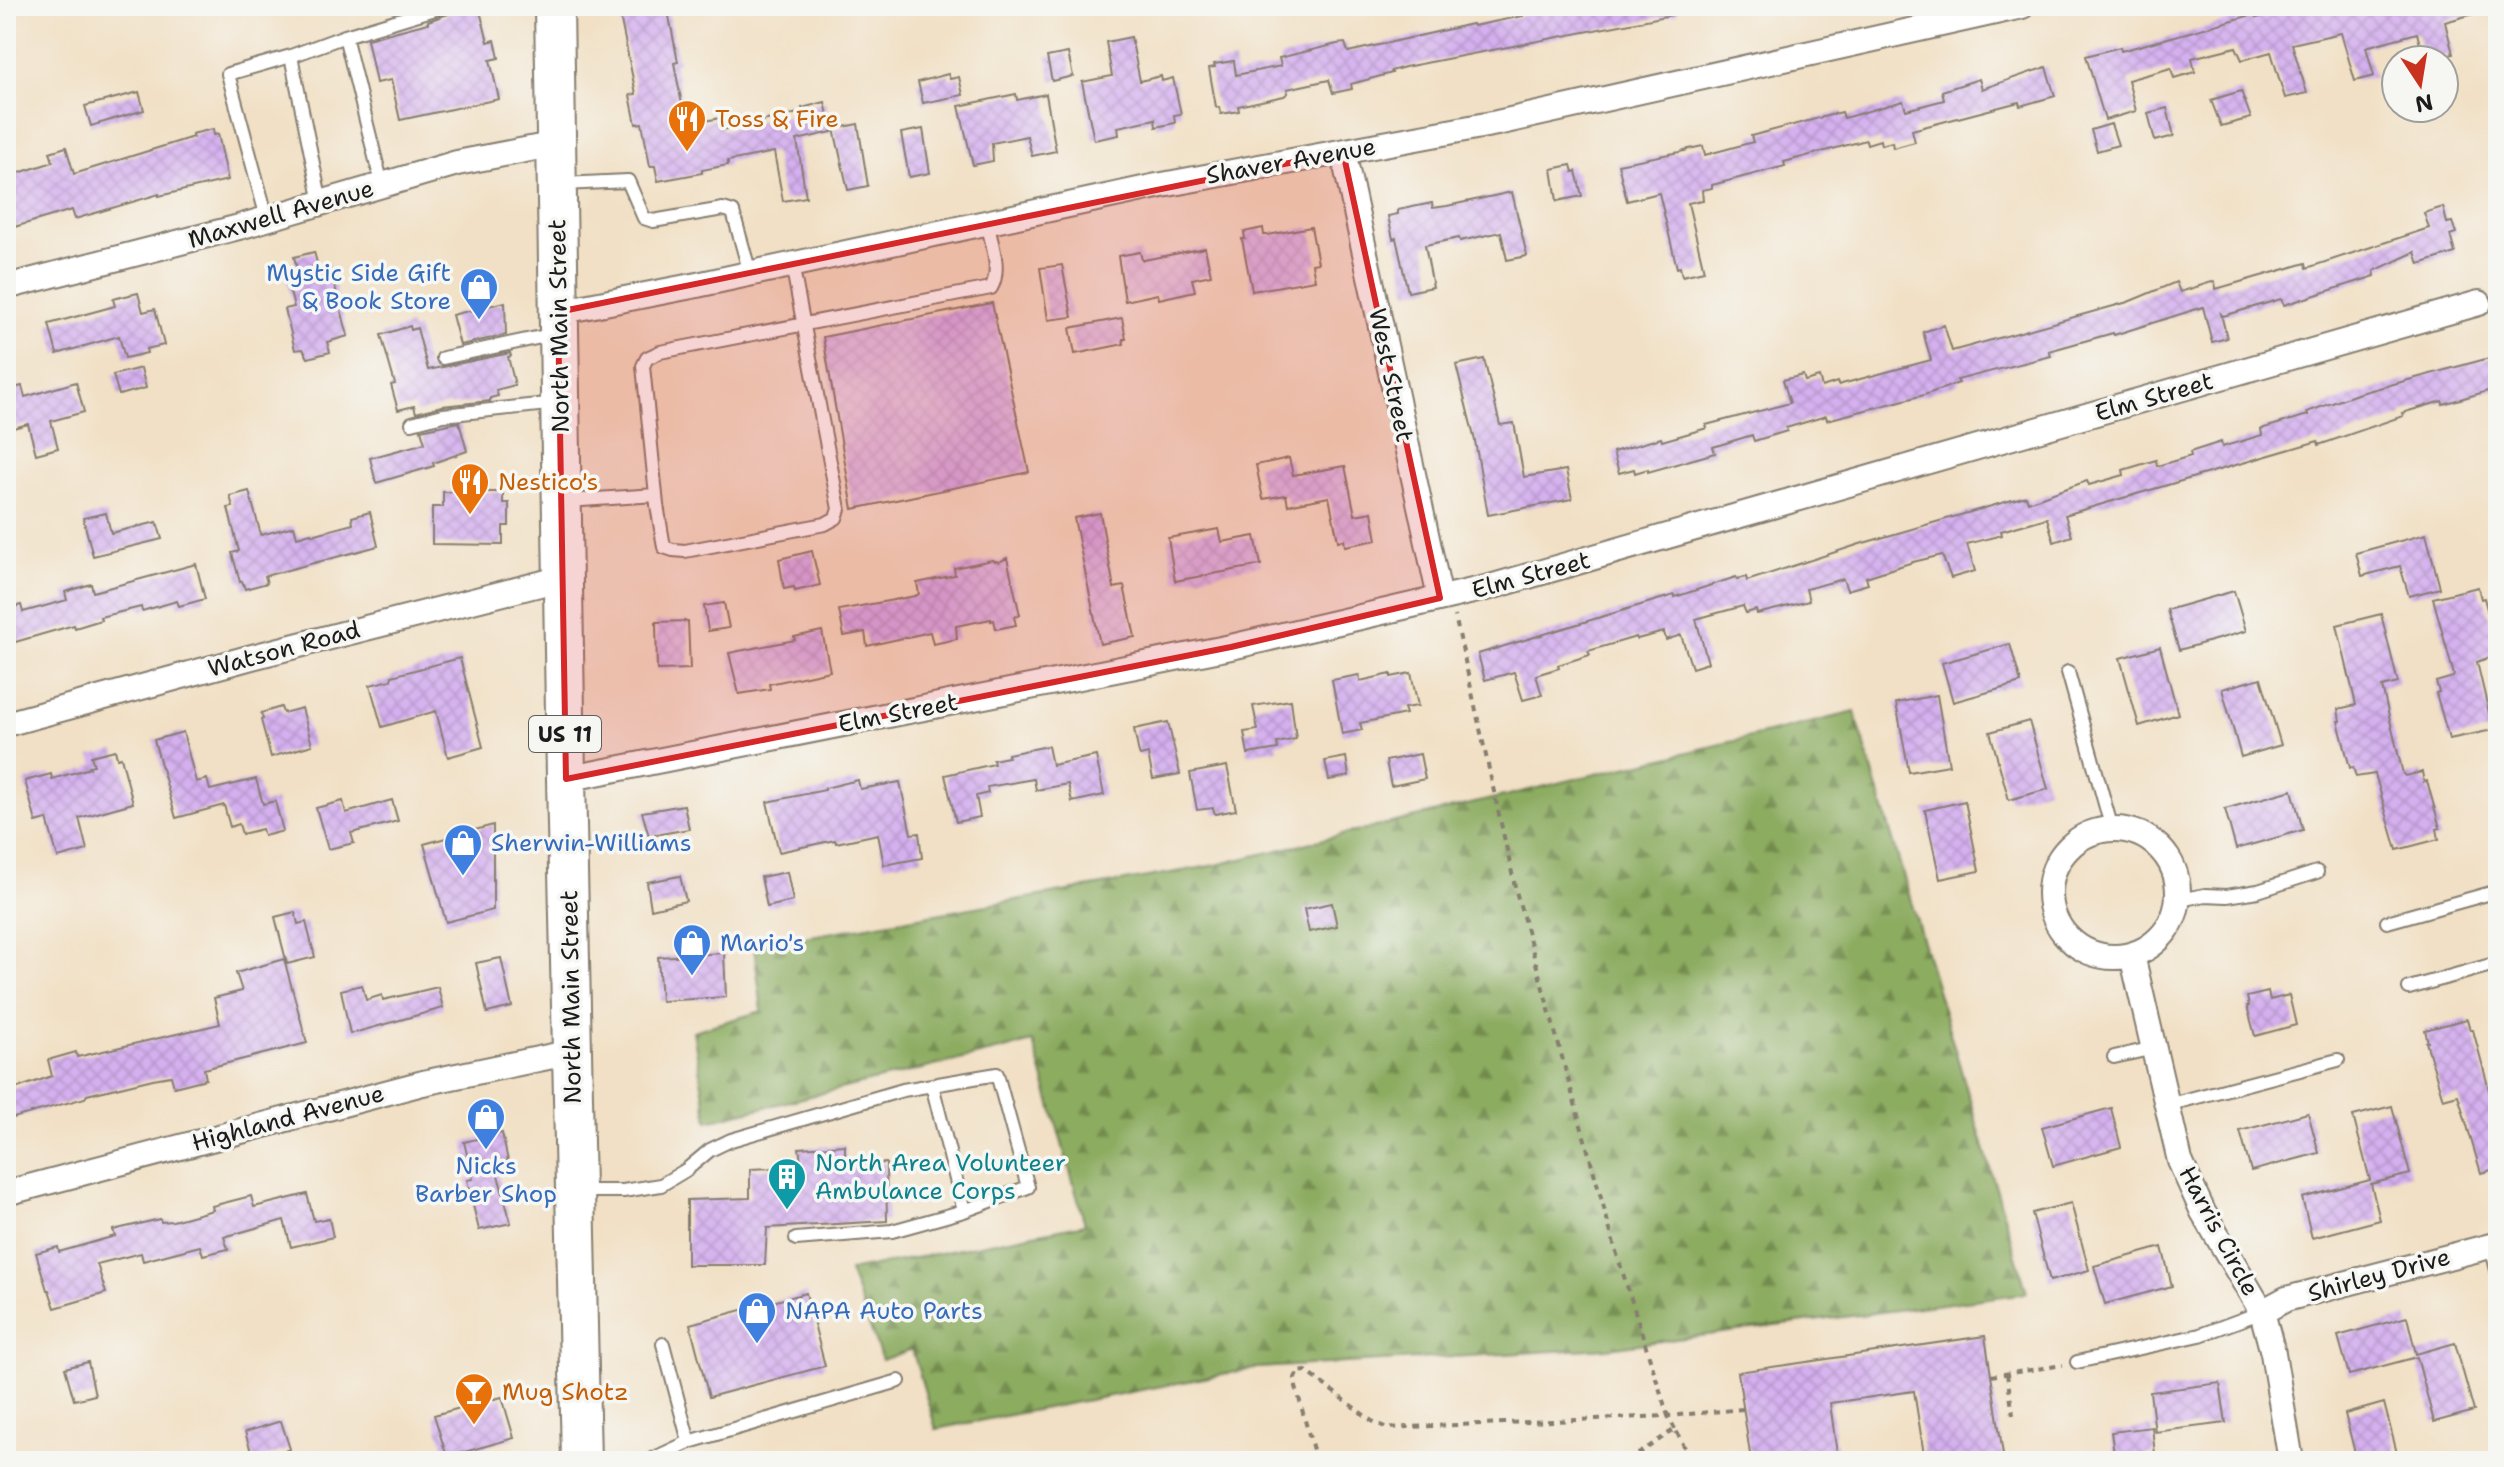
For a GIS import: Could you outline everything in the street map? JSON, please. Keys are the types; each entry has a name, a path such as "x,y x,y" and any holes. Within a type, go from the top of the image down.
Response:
{"main road":[{"name":"North Main Street","path":"554,6 581,1461"}],"street":[{"name":"Shaver Avenue","path":"558,323 750,273 1157,186 1528,117 2022,6"},
{"name":"Maxwell Avenue","path":"6,287 267,218 457,163 556,144"},
{"name":"West Street","path":"1343,152 1445,597"},
{"name":"Elm Street","path":"566,779 1231,647 1490,587 2479,303"},
{"name":"Watson Road","path":"6,724 252,657 563,578"},
{"path":"2122,828 2146,836 2166,852 2177,875 2179,900 2171,924 2155,944 2132,955 2107,957 2083,949 2063,933 2052,910 2050,885 2058,861 2074,842 2097,830 2122,828"},
{"name":"Harris Circle","path":"2132,955 2180,1161 2203,1212 2262,1312 2273,1353 2291,1461"},
{"name":"Highland Avenue","path":"6,1193 423,1083 572,1052"},
{"name":"Shirley Drive","path":"2262,1312 2286,1299 2494,1245"}],"lane":[{"path":"267,218 228,74 440,7"},
{"path":"345,36 382,185"},
{"path":"291,56 321,203"},
{"path":"556,184 628,181 644,218 653,221 723,209 733,212 750,273"},
{"path":"792,264 804,323 839,509 836,518 825,524 685,551 664,547 643,366 647,358 660,352 804,323 991,288 996,269 987,222"},
{"path":"443,358 558,323"},
{"path":"412,423 443,415 560,402"},
{"path":"561,501 656,495"},
{"path":"2068,672 2112,829"},
{"path":"2179,900 2258,891 2317,872"},
{"path":"2387,922 2498,891"},
{"path":"2409,988 2498,963"},
{"path":"2114,1057 2154,1048"},
{"path":"2167,1105 2338,1060"},
{"path":"575,1191 623,1191 661,1185 710,1150 731,1140 903,1090 997,1074 1028,1187 964,1211 892,1231 796,1239"},
{"path":"932,1085 964,1211"},
{"path":"2494,1245 2498,1274"},
{"path":"2077,1362 2200,1335 2262,1312"},
{"path":"663,1344 689,1442"},
{"path":"648,1461 689,1442 899,1381"}],"path":[{"path":"1445,597 1516,891 1615,1248 1668,1416 1692,1461"},
{"path":"1991,1376 2077,1362"},
{"path":"1316,1461 1296,1387 1298,1372 1313,1374 1372,1421 1387,1428 1668,1416 1743,1409"},
{"path":"2007,1373 2013,1415"},
{"path":"1628,1461 1675,1429"}],"highlighted area":[{"path":"1343,152 1440,598 1231,647 566,779 558,312"}],"green space":[{"path":"1855,712 2027,1293 1608,1348 1257,1368 936,1429 912,1349 882,1360 849,1271 1085,1224 1033,1042 708,1121 693,1031 762,1011 754,946 1216,865"}],"building":[{"path":"618,6 667,6 686,125 720,118 722,130 803,112 802,108 825,102 832,132 797,140 806,197 783,201 774,152 728,161 728,165 702,170 702,173 658,181 655,166 650,166 642,123 636,124 630,95 636,94"},
{"path":"1563,6 1676,6 1677,14 1405,67 1351,84 1352,89 1333,93 1329,80 1287,89 1288,93 1284,96 1238,106 1239,111 1221,114 1219,107 1216,107 1209,68 1215,67 1214,64 1234,61 1236,75 1281,66 1279,58 1337,44 1345,43 1348,52"},
{"path":"2307,6 2483,6 2484,11 2445,22 2450,44 2420,44 2417,33 2366,47 2374,76 2355,81 2341,33 2292,44 2307,93 2285,98 2271,52 2242,60 2236,47 2192,58 2195,72 2174,78 2171,68 2128,80 2136,111 2105,120 2086,56 2120,47 2121,51 2255,14 2256,18"},
{"path":"479,7 488,42 495,40 499,58 490,60 499,99 400,120 391,80 376,83 367,39"},
{"path":"1131,37 1140,81 1161,76 1162,81 1173,78 1181,114 1174,115 1175,123 1156,127 1155,119 1118,127 1119,135 1094,140 1082,82 1112,76 1106,42"},
{"path":"1068,53 1073,76 1052,81 1047,57"},
{"path":"2046,67 2055,96 2020,106 2019,102 1912,130 1915,142 1893,148 1892,142 1881,145 1880,140 1867,144 1866,140 1784,162 1785,166 1702,190 1703,200 1688,203 1704,271 1682,276 1680,267 1677,268 1659,193 1627,201 1618,164 1703,146 1705,155 1753,142 1751,136 1842,112 1844,118 1903,101 1906,110 1944,100 1942,91 1979,79 1982,89"},
{"path":"948,74 950,79 959,77 963,95 923,103 918,82"},
{"path":"2241,91 2251,118 2221,126 2211,100"},
{"path":"139,92 144,110 91,126 85,106"},
{"path":"1016,94 1017,100 1046,94 1056,151 1032,156 1027,136 992,143 993,161 973,165 959,106"},
{"path":"2167,108 2174,136 2155,141 2148,113"},
{"path":"858,124 868,186 848,190 834,129"},
{"path":"2111,124 2118,145 2097,151 2091,130"},
{"path":"213,129 214,135 218,134 228,180 159,194 75,219 72,210 11,228 6,214 6,177 53,162 50,152 66,147 74,174"},
{"path":"923,129 930,173 909,177 901,133"},
{"path":"1571,165 1573,172 1576,171 1582,196 1557,201 1552,169"},
{"path":"1512,192 1527,256 1507,260 1501,232 1425,245 1433,287 1408,292 1388,216 1398,214 1398,210 1432,203 1433,208"},
{"path":"2443,207 2447,223 2452,222 2456,233 2450,235 2455,253 2419,264 2415,252 2374,271 2375,276 2284,305 2281,299 2223,316 2221,314 2227,338 2212,342 2203,307 2114,335 2049,351 2051,356 1957,380 1959,383 1924,395 1827,420 1826,416 1754,441 1752,435 1713,447 1715,453 1648,472 1648,469 1635,473 1634,469 1619,473 1613,452 1661,438 1662,441 1707,428 1706,425 1790,403 1783,380 1803,375 1805,381 1819,377 1822,387 1837,382 1838,385 1931,360 1923,332 1944,325 1952,351 2128,302 2176,282 2180,292 2215,281 2216,289 2306,263 2307,268 2429,228 2424,213"},
{"path":"1311,227 1318,263 1312,264 1315,280 1252,291 1242,239 1245,239 1244,232 1263,228 1264,235 1268,235"},
{"path":"1205,248 1211,275 1192,279 1195,291 1159,299 1158,294 1125,301 1118,256 1140,252 1144,260"},
{"path":"314,252 319,270 330,267 348,336 327,342 330,352 308,358 303,349 295,350 285,309 294,307 286,278 299,276 294,257"},
{"path":"1062,265 1072,317 1048,320 1040,268"},
{"path":"138,293 143,312 155,309 164,345 125,358 119,336 57,354 49,324 115,306 113,299"},
{"name":"Mystic Side Gift & Book Store","path":"505,302 506,335 460,345 452,315"},
{"path":"992,303 1029,472 853,509 823,337"},
{"path":"1122,318 1124,344 1075,354 1070,328"},
{"path":"410,326 411,330 417,328 428,370 510,353 508,357 515,385 496,390 498,396 490,398 490,401 442,406 416,413 414,406 398,410 391,385 395,384 381,335"},
{"path":"2493,357 2498,388 2402,413 2403,416 2319,445 2318,441 2065,515 2072,536 2054,542 2047,518 2001,531 2002,535 1967,544 1975,571 1951,578 1942,555 1866,577 1868,584 1847,590 1843,579 1806,589 1809,601 1757,614 1756,610 1746,613 1743,606 1696,619 1708,663 1692,668 1681,635 1666,640 1664,632 1588,651 1590,655 1536,675 1542,695 1523,700 1514,672 1485,680 1478,654 1736,577 1746,577 1747,581 1860,544 2026,496 2028,502 2087,481 2089,485 2124,475 2123,470 2156,460 2157,466 2191,456 2190,452 2221,442 2222,447 2262,435 2261,429 2308,415 2307,412 2357,394"},
{"path":"1484,359 1500,425 1514,423 1524,477 1566,470 1572,499 1488,515 1475,441 1456,365"},
{"path":"141,368 146,388 119,395 113,375"},
{"path":"76,382 84,412 51,421 58,448 36,454 28,424 6,430 6,390 22,386 25,397"},
{"path":"459,422 467,451 433,463 434,466 376,483 370,458 425,443 421,430"},
{"path":"1289,458 1293,475 1345,466 1355,515 1372,512 1377,540 1345,546 1344,540 1338,541 1329,497 1288,505 1286,495 1263,499 1256,465"},
{"path":"249,491 261,535 294,526 297,537 312,535 353,524 352,517 370,512 378,546 265,576 267,583 245,589 232,553 239,551 228,508 233,507 230,496"},
{"name":"Nestico's","path":"443,492 503,492 503,503 509,503 509,526 503,526 503,545 432,544 432,507 443,507"},
{"path":"106,513 111,533 157,522 162,539 93,556 83,518"},
{"path":"1100,513 1114,588 1124,586 1135,637 1100,644 1074,518"},
{"path":"1219,529 1222,542 1255,536 1261,565 1175,581 1168,538"},
{"path":"2426,534 2440,588 2409,596 2400,566 2362,576 2356,553"},
{"path":"812,551 820,585 795,591 794,587 784,589 779,559"},
{"path":"1007,558 1020,615 1014,617 1016,625 996,629 991,619 956,626 957,639 933,644 930,632 867,646 865,632 844,636 839,610 915,596 919,594 917,583 955,575 954,568 992,560 999,562"},
{"path":"196,564 205,599 179,606 177,601 142,611 141,607 100,617 101,620 75,628 74,625 12,643 10,634 6,635 6,609 21,605 23,612 67,600 65,592 91,584 93,592"},
{"path":"2478,587 2496,643 2493,644 2496,655 2477,662 2493,730 2449,739 2436,693 2439,692 2436,682 2454,675 2433,598"},
{"path":"2234,591 2246,631 2179,650 2167,610"},
{"path":"724,603 729,628 708,631 704,606"},
{"path":"2381,614 2398,683 2382,687 2403,774 2422,772 2440,828 2437,829 2439,839 2397,850 2375,774 2356,777 2353,767 2350,768 2338,721 2338,709 2356,705 2337,625"},
{"path":"688,621 690,669 657,670 656,622"},
{"path":"822,631 830,671 769,684 770,689 739,694 729,653 795,640 794,637"},
{"path":"2010,644 2021,683 1953,702 1942,663"},
{"path":"2160,647 2178,714 2139,726 2120,658"},
{"path":"460,658 483,747 448,757 436,711 382,727 370,685"},
{"path":"1411,673 1418,706 1404,708 1406,714 1360,723 1362,730 1342,734 1332,680 1359,675 1360,681"},
{"path":"2261,678 2281,745 2241,757 2222,689"},
{"path":"1937,695 1949,765 1909,772 1896,703"},
{"path":"1291,700 1296,739 1277,743 1278,749 1248,754 1244,732 1258,730 1253,706"},
{"path":"281,707 283,713 302,708 312,745 271,757 261,713"},
{"path":"2029,721 2048,789 2009,800 1990,732"},
{"path":"1168,722 1180,774 1153,779 1148,754 1139,754 1134,729"},
{"path":"183,732 196,782 207,779 210,790 256,779 263,804 275,801 283,831 264,836 262,829 242,834 239,824 230,827 224,805 176,818 154,740"},
{"path":"1048,746 1052,765 1096,756 1104,795 1072,802 1068,784 1036,790 1034,779 987,787 988,793 976,796 980,817 956,822 945,775 994,764 993,760 1008,757 1008,754"},
{"path":"115,750 117,758 121,757 133,803 79,818 87,850 58,858 47,819 36,822 25,781 51,774 52,779 90,768 94,765 91,756"},
{"path":"1420,754 1425,779 1391,786 1386,761"},
{"path":"1346,757 1349,776 1329,780 1325,761"},
{"path":"1227,766 1236,810 1215,814 1213,808 1197,810 1190,773"},
{"path":"858,780 860,789 900,782 911,834 919,833 922,858 884,865 878,834 779,852 767,802"},
{"path":"2292,790 2303,830 2236,849 2225,809"},
{"path":"392,800 398,821 351,833 354,843 328,849 316,808 343,801 346,813"},
{"path":"1965,801 1979,871 1940,879 1925,810"},
{"path":"684,805 689,829 649,836 642,812"},
{"name":"Sherwin-Williams","path":"493,825 493,910 446,922 424,844"},
{"path":"787,872 793,901 767,907 761,877"},
{"path":"680,876 686,901 651,909 647,882"},
{"path":"1332,903 1337,926 1309,932 1304,909"},
{"path":"295,912 298,924 306,922 315,957 287,964 275,917"},
{"name":"Mario's","path":"724,953 726,997 661,1001 658,957"},
{"path":"501,958 512,1007 487,1013 476,963"},
{"path":"284,959 307,1043 204,1069 206,1079 174,1087 171,1076 153,1079 6,1120 6,1092 52,1076 48,1060 76,1052 77,1057 220,1024 214,998 242,991 236,973"},
{"path":"362,985 366,1000 382,995 383,1000 438,987 443,1008 350,1034 341,990"},
{"path":"2268,992 2270,1000 2289,995 2296,1025 2255,1036 2247,997"},
{"path":"2467,1019 2470,1030 2473,1030 2491,1097 2498,1095 2498,1168 2481,1173 2458,1095 2443,1099 2426,1042 2425,1030"},
{"path":"2392,1106 2410,1174 2371,1184 2380,1220 2312,1238 2302,1198 2370,1180 2353,1116"},
{"path":"2111,1108 2121,1147 2053,1166 2042,1127"},
{"path":"2308,1113 2319,1153 2251,1171 2240,1131"},
{"path":"502,1133 508,1161 495,1164 511,1223 479,1230 467,1180 473,1179 464,1142"},
{"name":"North Area Volunteer Ambulance Corps","path":"845,1145 845,1165 886,1163 887,1221 767,1228 765,1265 687,1265 687,1200 750,1198 750,1169 802,1167 799,1148"},
{"path":"307,1194 314,1221 329,1218 333,1237 291,1247 284,1220 224,1237 228,1249 203,1255 200,1246 143,1261 141,1253 97,1264 106,1293 55,1308 36,1253 58,1247 59,1252 115,1236 113,1230 160,1219 161,1222 173,1221 251,1196 254,1207"},
{"path":"2071,1203 2089,1270 2050,1281 2032,1213"},
{"path":"2162,1247 2172,1286 2105,1304 2094,1266"},
{"name":"NAPA Auto Parts","path":"806,1293 825,1366 709,1397 690,1324"},
{"path":"2407,1317 2416,1354 2455,1343 2474,1411 2434,1422 2417,1357 2349,1375 2338,1336"},
{"path":"1985,1336 2004,1461 1925,1461 1914,1391 1830,1403 1838,1461 1751,1461 1738,1372"},
{"path":"88,1362 95,1395 74,1400 65,1368"},
{"path":"2220,1383 2226,1423 2155,1432 2150,1392"},
{"name":"Mug Shotz","path":"502,1397 514,1438 447,1457 434,1415"},
{"path":"2384,1403 2399,1461 2357,1461 2345,1414"},
{"path":"281,1421 290,1449 254,1461 245,1432"},
{"path":"2152,1427 2155,1454 2145,1455 2145,1461 2115,1461 2111,1432"}],"place":[{"name":"Toss & Fire","path":"687,153"},
{"name":"Mystic Side Gift & Book Store","path":"479,321"},
{"name":"Nestico's","path":"470,516"},
{"name":"Sherwin-Williams","path":"463,877"},
{"name":"Mario's","path":"692,977"},
{"name":"Nicks Barber Shop","path":"486,1151"},
{"name":"North Area Volunteer Ambulance Corps","path":"787,1211"},
{"name":"NAPA Auto Parts","path":"757,1345"},
{"name":"Mug Shotz","path":"474,1426"}]}
